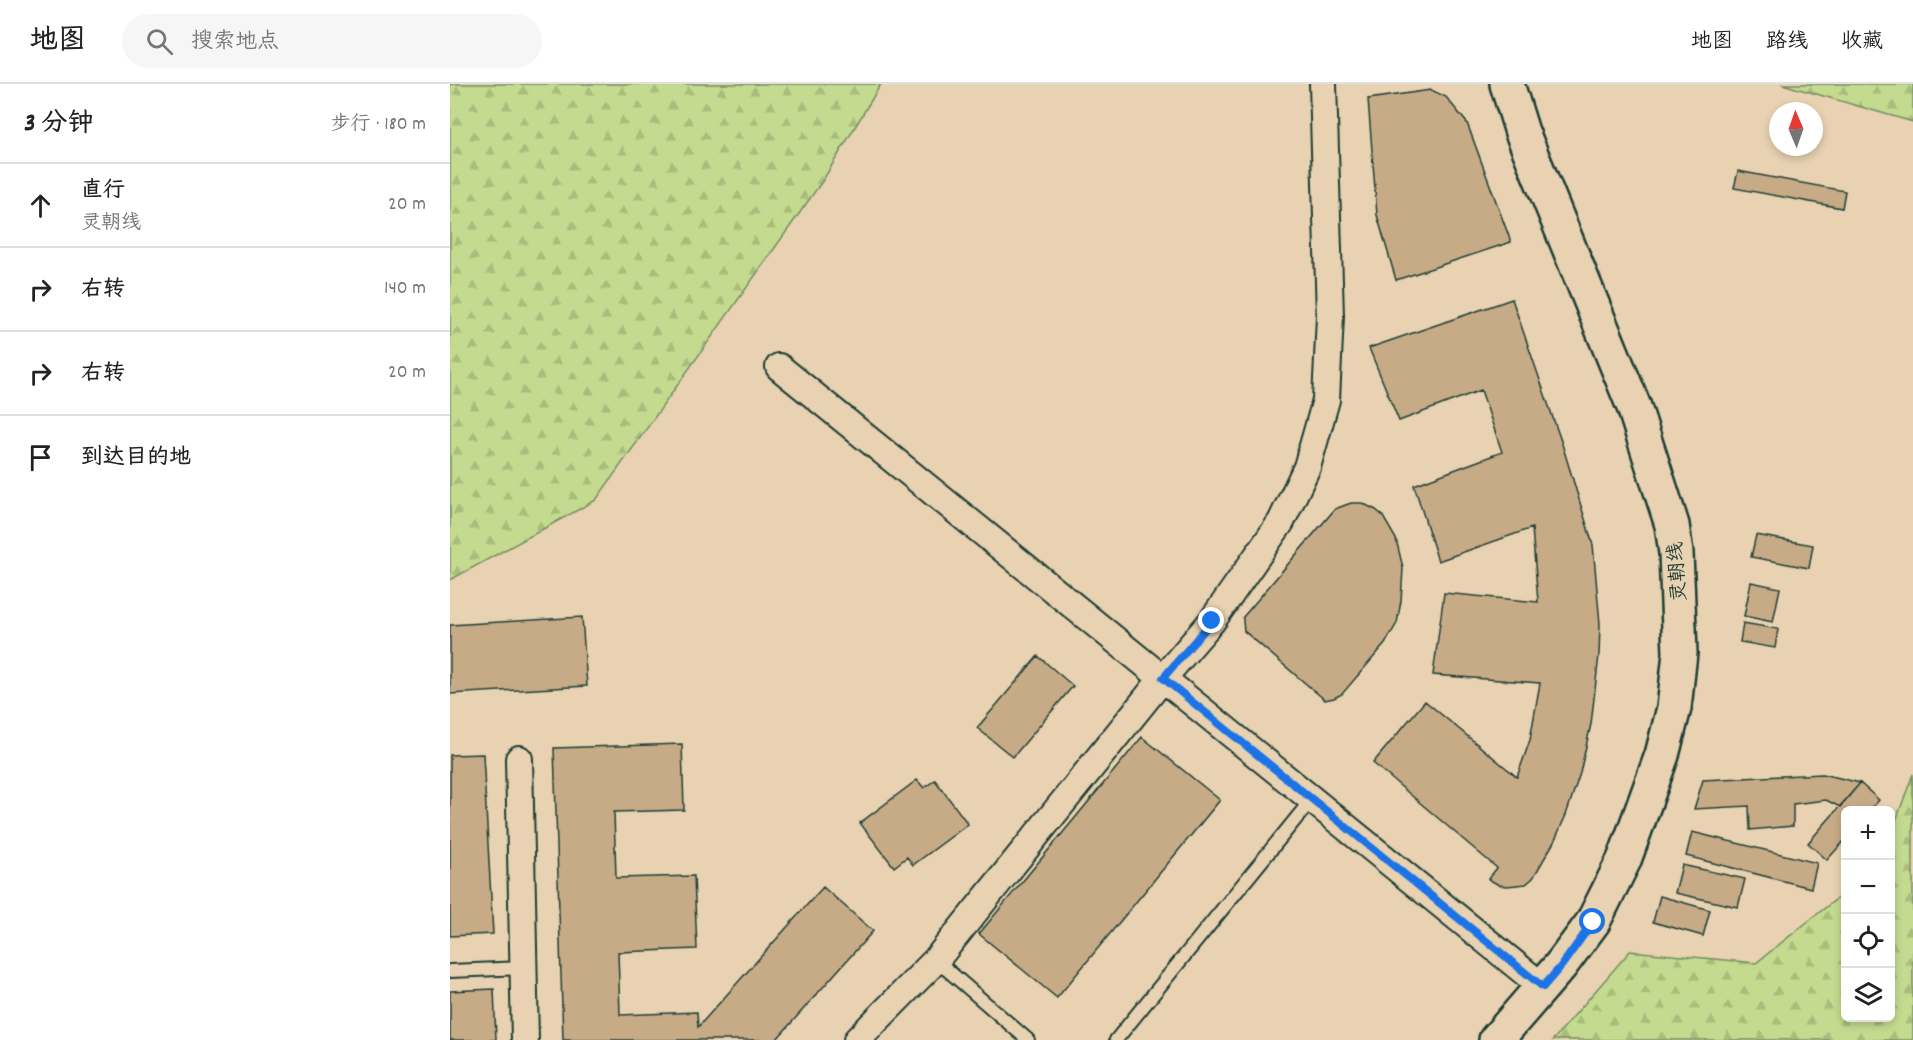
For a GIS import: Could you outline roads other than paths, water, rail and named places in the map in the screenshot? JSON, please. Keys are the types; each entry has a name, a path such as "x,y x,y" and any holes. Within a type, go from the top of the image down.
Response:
{"main road":[{"name":"灵朝线","path":"1496,1040 1562,965 1593,922 1624,860 1662,755 1674,708 1680,653 1676,553 1672,525 1634,407 1522,132 1507,84"}],"street":[{"path":"857,1040 936,960 1163,678 1212,621 1281,522 1307,467 1320,425 1327,390 1330,316 1323,84"},
{"path":"779,367 1543,987"},
{"path":"519,759 525,1040"}],"lane":[{"path":"1116,1040 1312,799"},
{"path":"936,960 1028,1040"},
{"path":"450,970 523,968"}]}
